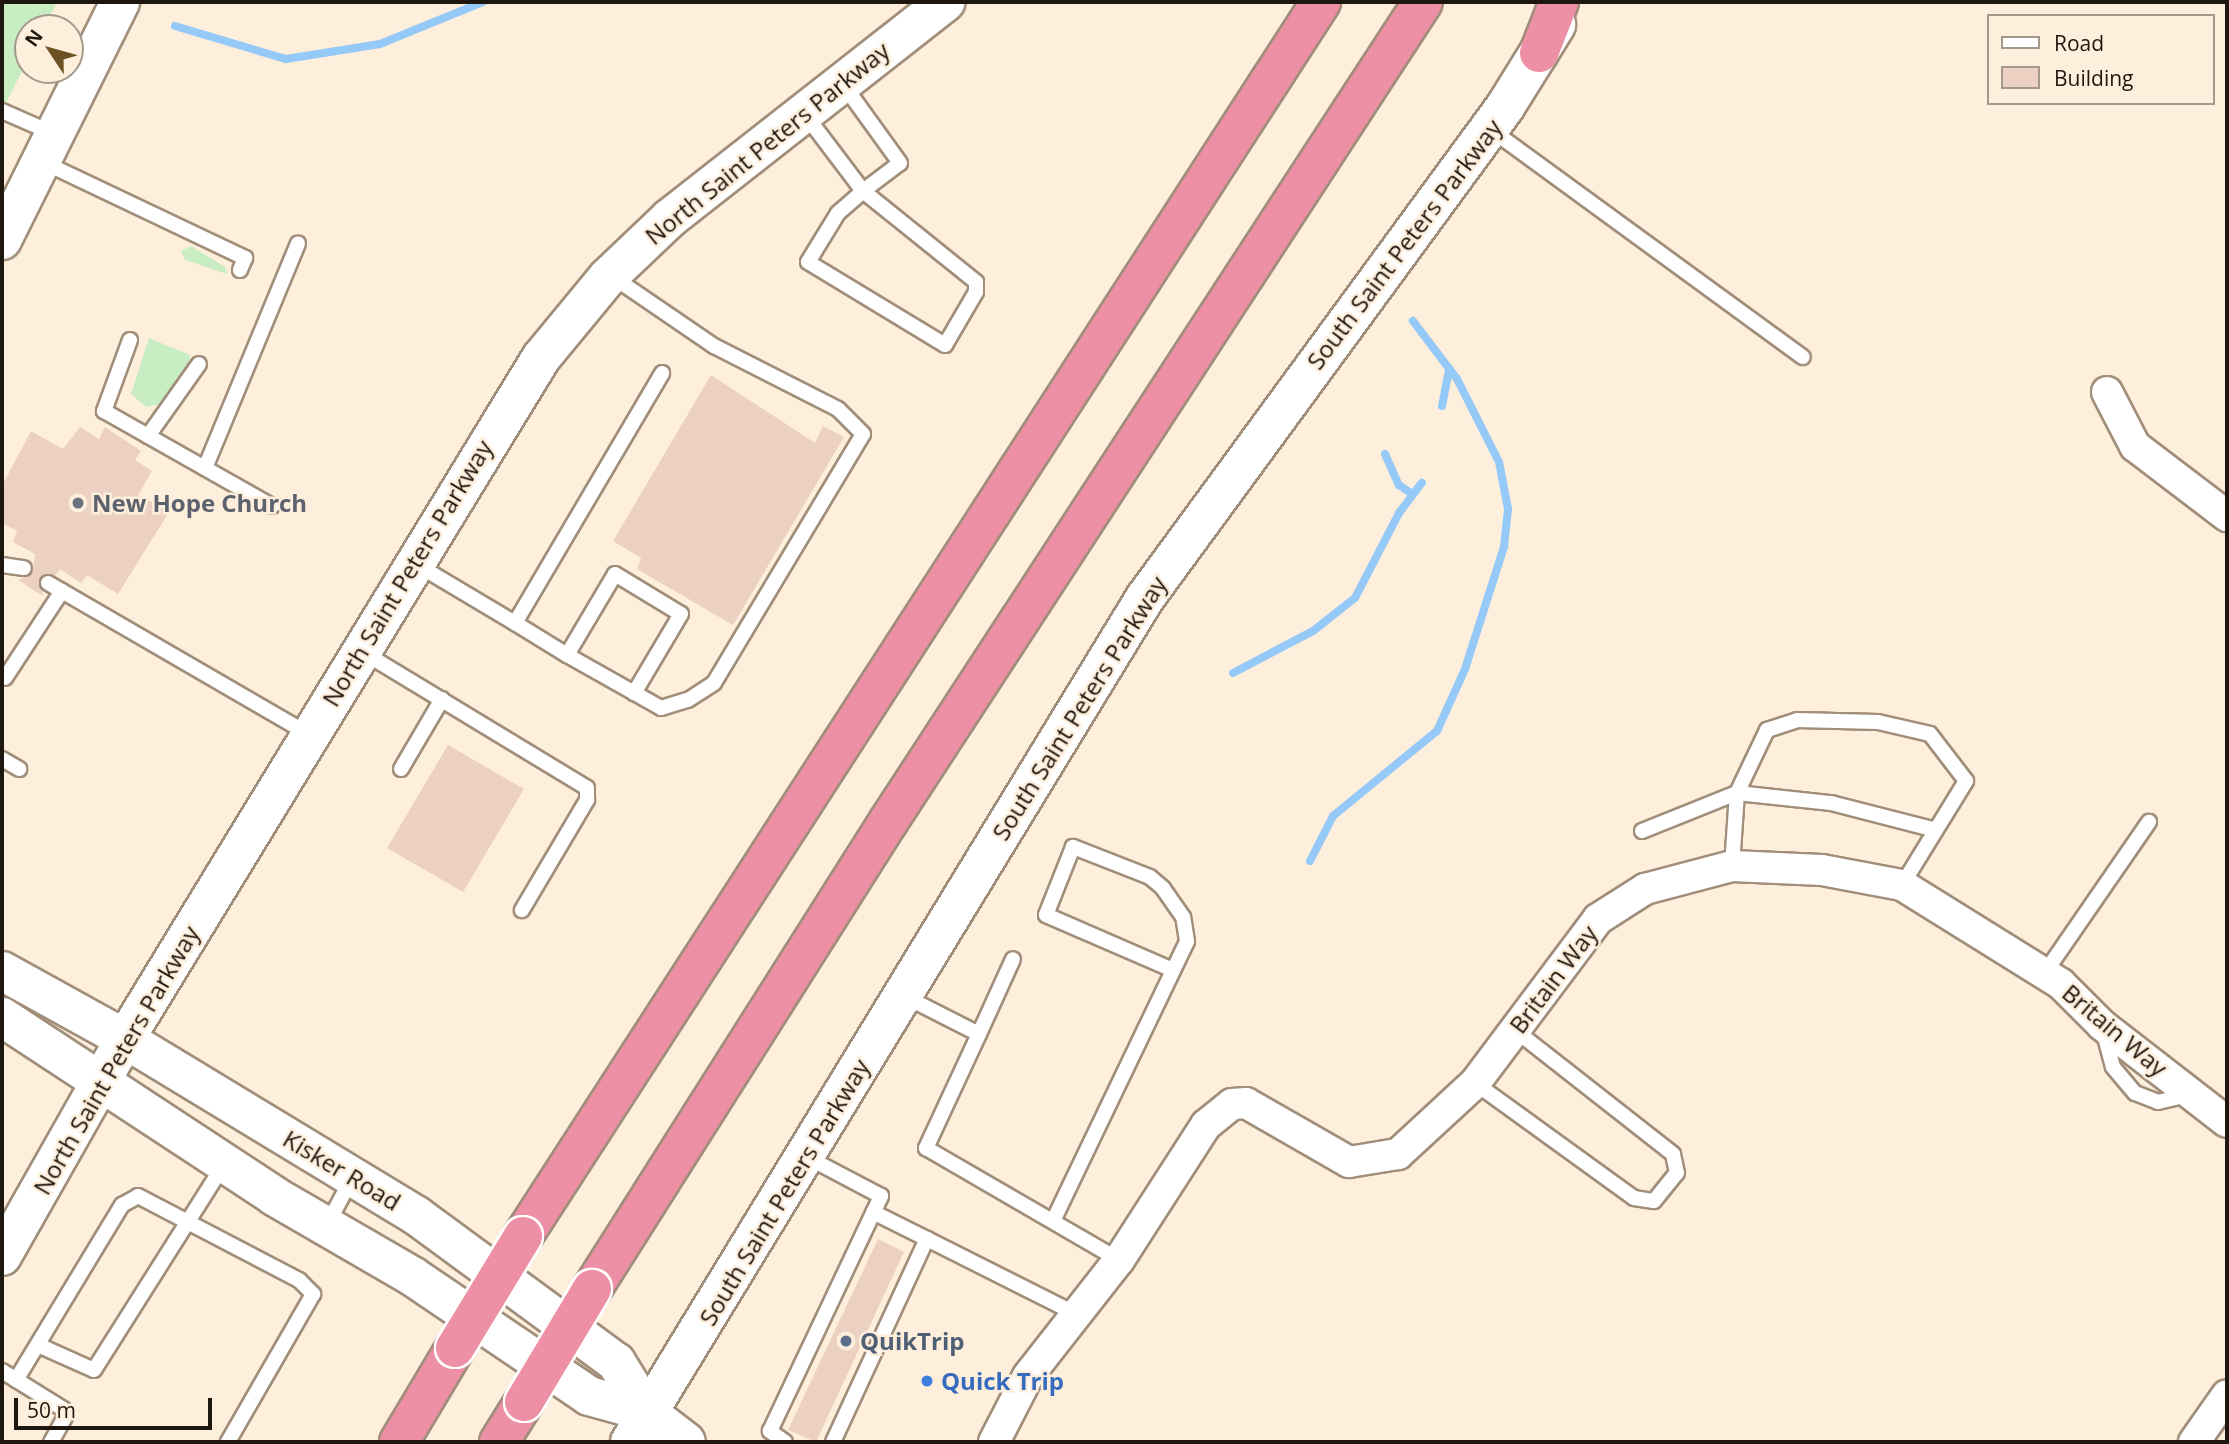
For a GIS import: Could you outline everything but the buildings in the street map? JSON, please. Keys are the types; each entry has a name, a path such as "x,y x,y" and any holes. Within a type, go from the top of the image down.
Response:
{"highway":[{"path":"1201,190 1291,2"},
{"path":"398,1442 523,1236 771,845 1201,190 1321,2"},
{"path":"499,1442 592,1289 873,845 1423,2"},
{"path":"1539,53 1559,2"}],"main road":[{"path":"2,240 50,148 120,2"},
{"name":"North Saint Peters Parkway","path":"2,1256 125,1039 310,735 412,561 541,358 611,275 713,181 945,2"},
{"name":"South Saint Peters Parkway","path":"639,1427 1145,598 1489,129 1570,2"},
{"name":"Kisker Road","path":"2,971 125,1039 417,1216 616,1362 639,1427"},
{"name":"Kisker Road","path":"2,1017 224,1164 412,1276 589,1396 639,1427 687,1442"}],"street":[{"path":"2108,392 2135,446 2227,516"},
{"name":"Britain Way","path":"1119,1259 1206,1125 1232,1104 1246,1103 1349,1162 1398,1154 1475,1083 1598,919 1645,889 1731,866 1822,870 1902,885 2045,974 2102,1024 2227,1122"},
{"path":"994,1442 1028,1376 1119,1259"},
{"path":"2194,1442 2227,1395"}],"lane":[{"path":"803,112 863,191 976,282 976,292 945,345 808,262 838,213 863,191 900,163 841,82"},
{"path":"2,111 50,148 245,258 240,270"},
{"path":"1489,129 1803,357"},
{"path":"205,468 298,243"},
{"path":"412,561 567,655 661,708 688,700 715,683 863,433 838,409 714,346 611,275"},
{"path":"130,340 104,411 272,506"},
{"path":"148,436 200,363"},
{"path":"515,623 662,373"},
{"path":"2,565 24,568"},
{"path":"567,655 615,574 681,614 634,693"},
{"path":"48,583 310,735"},
{"path":"3,679 62,591"},
{"path":"360,651 587,788 587,800 522,910"},
{"path":"401,769 442,699"},
{"path":"1731,866 1737,793 1767,730 1797,720 1878,722 1930,734 1966,781 1902,885"},
{"path":"2,759 19,769"},
{"path":"1642,831 1737,793 1831,803 1936,830"},
{"path":"2045,974 2149,822"},
{"path":"1054,1219 1173,970 1187,931 1163,888 1150,877 1073,847 1046,915 1173,970"},
{"path":"1013,959 926,1148 1054,1219 1119,1259"},
{"path":"903,995 979,1034"},
{"path":"1475,1083 1634,1198 1654,1201 1677,1172 1673,1154 1516,1030"},
{"path":"785,1442 771,1431 881,1196 806,1156"},
{"path":"38,1345 94,1370 224,1164"},
{"path":"326,1226 352,1177"},
{"path":"16,1380 122,1205 138,1196 189,1219 299,1280 313,1294 228,1442"},
{"path":"873,1212 1076,1314"},
{"path":"833,1442 928,1239"},
{"path":"2,1371 63,1409 65,1417 51,1442"}],"green space":[{"path":"2,2 57,2 51,14 14,14 16,84 2,111"},
{"path":"191,246 225,267 227,274 185,260 181,251"},
{"path":"149,338 190,355 190,363 159,404 146,407 131,394"}],"waterway":[{"path":"175,26 286,59 380,44 483,2"},
{"path":"1310,861 1333,816 1437,731 1465,669 1504,547 1508,509 1499,462 1457,379 1413,321"},
{"path":"1442,406 1449,369"},
{"path":"1385,454 1399,485 1411,493"},
{"path":"1233,673 1313,631 1355,598 1399,513 1422,483"}],"place":[{"name":"New Hope Church","path":"78,503"},
{"name":"QuikTrip","path":"846,1341"},
{"name":"Quick Trip","path":"927,1381"}]}
